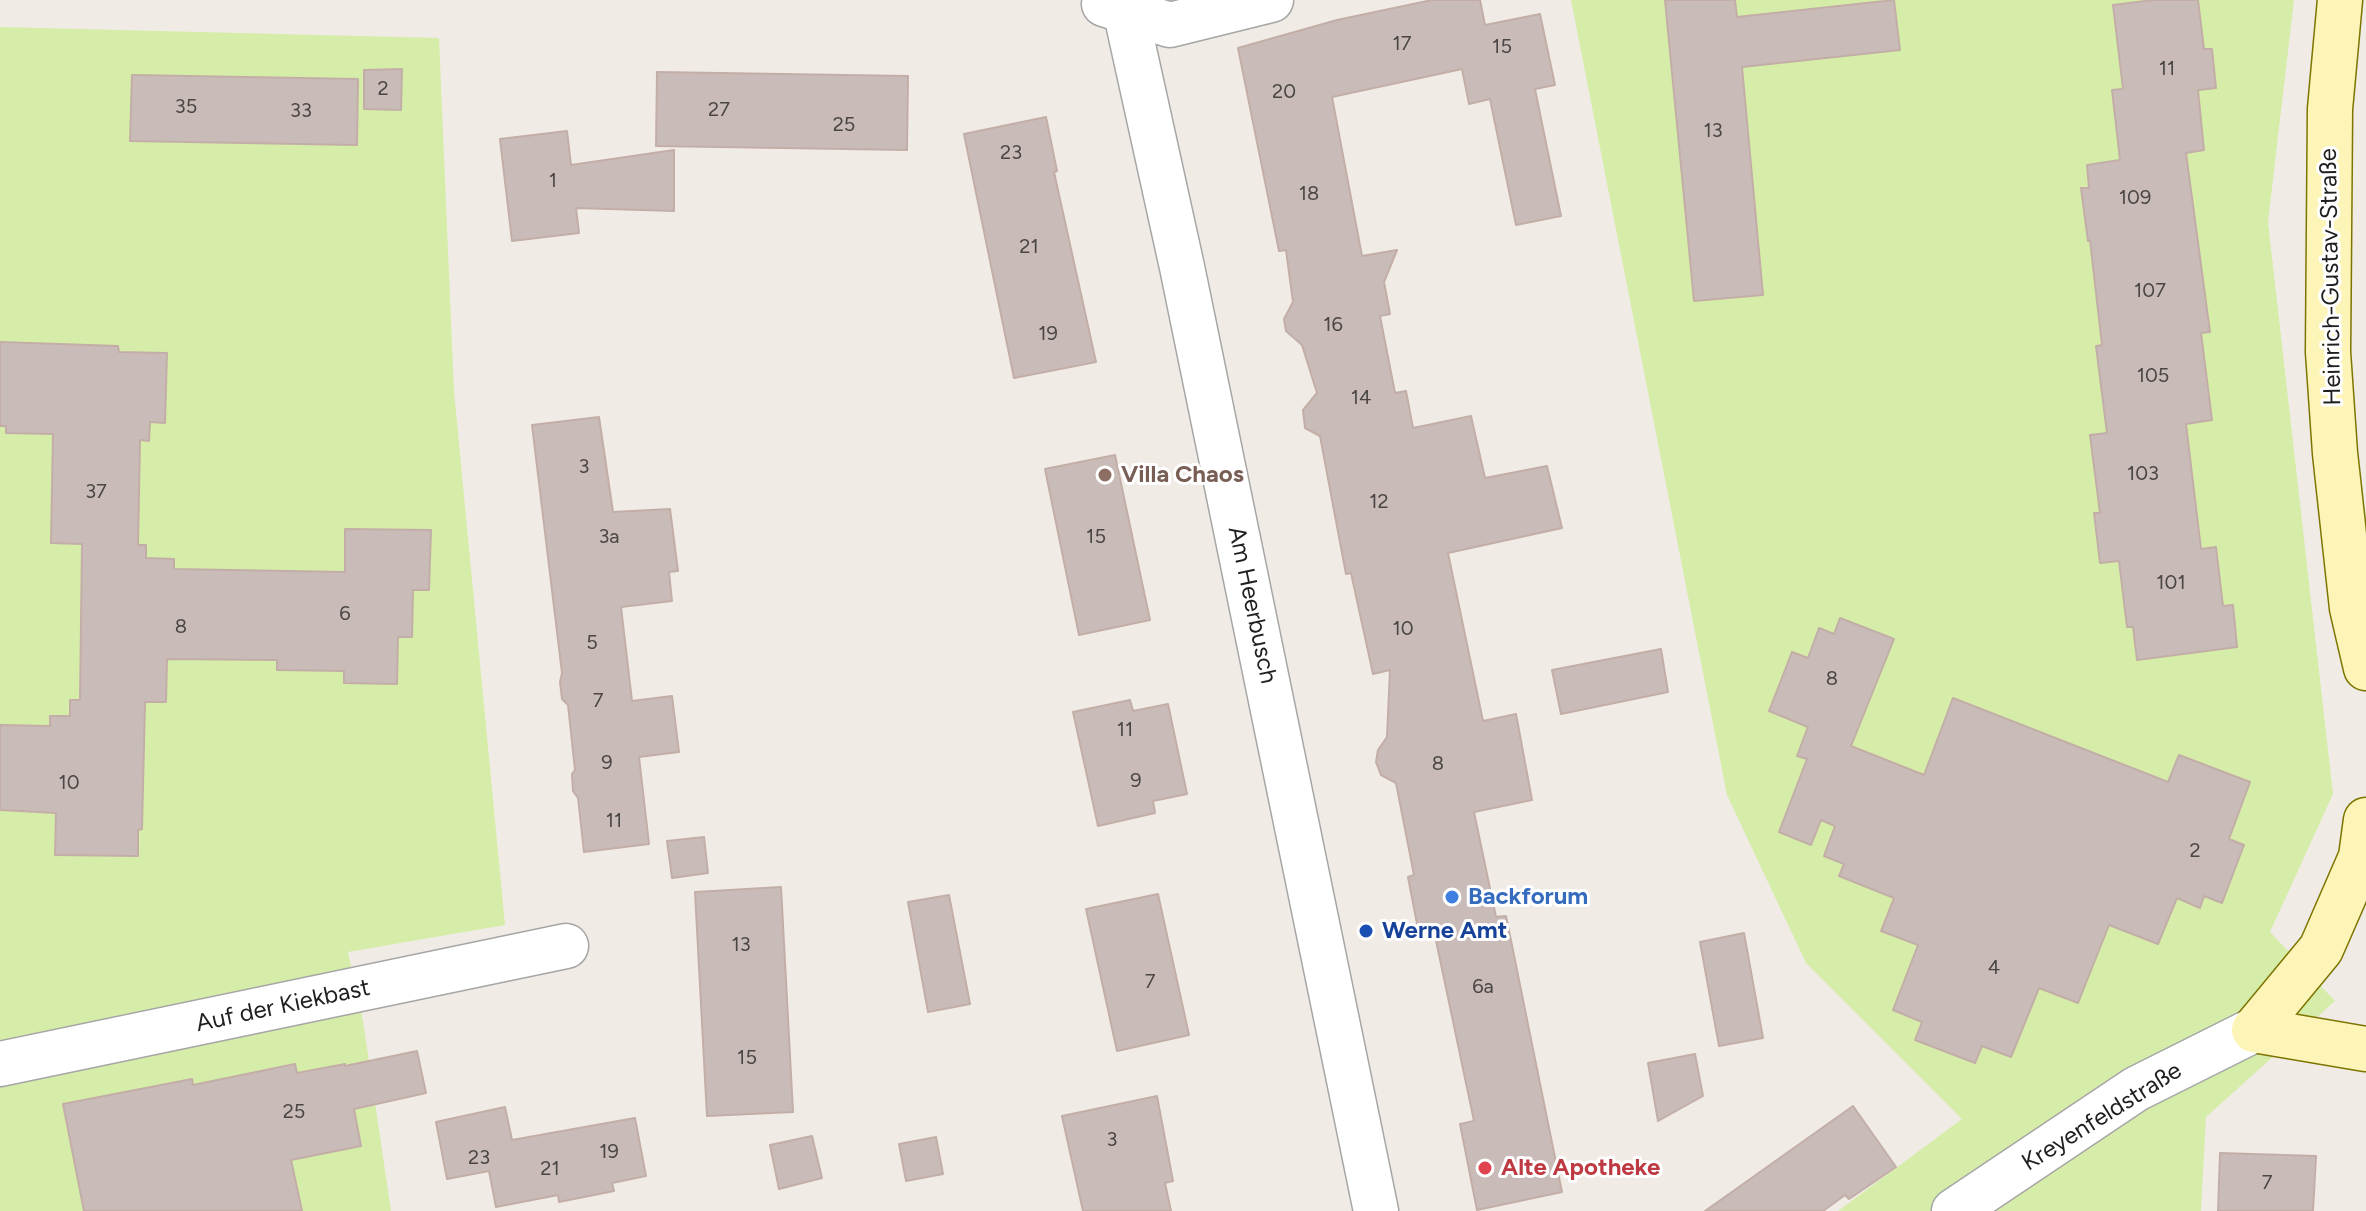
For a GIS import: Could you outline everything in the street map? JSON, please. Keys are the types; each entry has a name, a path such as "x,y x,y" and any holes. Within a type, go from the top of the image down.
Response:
{"street":[{"path":"1113,3 1170,25 1271,0"},
{"name":"Heinrich-Gustav-Straße","path":"2340,0 2329,137 2328,352 2335,453 2356,569 2352,608 2366,668"},
{"name":"Am Heerbusch","path":"1113,3 1182,267 1376,1211"},
{"path":"2366,820 2361,857 2321,949 2254,1030 2366,1049"},
{"name":"Auf der Kiekbast","path":"0,1064 566,946"},
{"name":"Kreyenfeldstraße","path":"1954,1211 2136,1089 2254,1030"}],"green space":[{"path":"1571,0 2294,0 2268,222 2333,794 2270,932 2335,1001 2206,1117 2201,1211 1838,1211 1962,1119 1806,963 1727,795"},
{"path":"0,27 439,38 454,391 505,925 348,952 363,1021 391,1211 0,1211"}],"building":[{"path":"1432,0 1480,0 1485,25 1540,14 1555,85 1535,89 1561,216 1516,225 1490,99 1469,104 1462,69 1332,97 1362,256 1397,250 1384,282 1390,314 1380,316 1395,393 1406,391 1413,428 1471,416 1485,478 1547,466 1562,528 1448,553 1483,721 1516,714 1532,800 1474,812 1496,917 1506,916 1562,1192 1477,1210 1460,1124 1474,1121 1434,931 1419,934 1408,877 1414,875 1396,783 1381,775 1376,762 1378,750 1387,737 1390,670 1373,674 1351,573 1346,574 1320,436 1305,428 1303,410 1317,393 1302,345 1286,331 1284,319 1293,302 1286,250 1279,251 1238,48 1337,20"},
{"path":"1665,0 1735,0 1737,17 1894,0 1900,50 1742,67 1763,295 1694,301"},
{"path":"2153,0 2198,0 2204,49 2212,49 2216,88 2198,90 2204,150 2186,153 2210,332 2201,333 2212,420 2186,424 2201,549 2216,547 2223,606 2233,605 2237,647 2137,660 2133,627 2127,627 2119,561 2100,563 2094,513 2100,513 2090,435 2107,433 2096,346 2102,345 2081,188 2089,188 2087,165 2120,160 2112,90 2123,89 2113,5"},
{"path":"402,69 401,110 364,109 364,70"},
{"path":"657,72 908,76 907,150 656,146"},
{"path":"132,75 358,79 357,145 130,141"},
{"path":"1046,117 1057,171 1054,172 1096,362 1014,378 964,134"},
{"path":"567,131 571,165 674,150 674,211 576,208 579,233 512,241 500,139"},
{"path":"0,342 118,346 119,352 167,353 165,423 150,422 149,441 140,440 138,545 146,545 146,558 174,559 174,569 345,572 345,529 431,530 429,590 413,590 412,637 398,637 397,684 344,683 344,671 277,670 277,660 167,659 166,702 145,702 142,829 138,830 138,856 55,855 56,813 0,810 0,725 50,726 50,716 70,716 70,700 80,700 82,544 51,543 53,434 6,433 6,426 0,426"},
{"path":"599,417 613,512 670,509 678,571 669,572 672,601 621,607 632,701 672,696 679,752 639,757 649,844 584,852 578,798 573,791 572,774 575,770 568,705 562,699 562,673 532,425"},
{"path":"1115,455 1150,620 1079,635 1045,469"},
{"path":"1840,618 1894,639 1851,746 1924,775 1953,698 2168,782 2179,755 2250,782 2229,839 2244,845 2222,903 2204,896 2200,908 2177,898 2158,944 2109,925 2078,1003 2039,988 2011,1057 1982,1046 1975,1063 1915,1040 1922,1022 1893,1010 1918,945 1881,931 1894,898 1839,876 1844,864 1824,856 1835,826 1821,820 1811,845 1779,832 1807,759 1797,756 1808,727 1769,711 1792,652 1808,658 1819,628 1834,634"},
{"path":"1661,649 1668,692 1561,714 1552,670"},
{"path":"1130,700 1133,711 1168,704 1187,794 1153,801 1155,813 1098,826 1073,712"},
{"path":"704,837 708,873 672,878 667,841"},
{"path":"781,887 793,1112 707,1116 695,892"},
{"path":"1158,894 1189,1035 1117,1051 1086,909"},
{"path":"949,895 970,1004 928,1012 908,902"},
{"path":"1744,933 1763,1038 1719,1046 1700,942"},
{"path":"417,1051 426,1093 354,1109 361,1146 291,1160 302,1211 84,1211 63,1104 192,1079 193,1085 295,1064 297,1073"},
{"path":"1695,1054 1703,1096 1658,1121 1648,1063"},
{"path":"1157,1096 1173,1181 1165,1183 1171,1211 1083,1211 1062,1116"},
{"path":"1853,1106 1896,1167 1849,1199 1845,1195 1823,1211 1705,1211"},
{"path":"505,1107 512,1140 635,1118 646,1176 612,1183 614,1191 559,1202 558,1195 496,1207 489,1171 447,1179 436,1122"},
{"path":"812,1136 822,1178 779,1189 770,1145"},
{"path":"936,1137 943,1174 906,1181 899,1144"},
{"path":"2220,1153 2316,1156 2313,1211 2218,1211"}],"place":[{"name":"Villa Chaos","path":"1105,475"},
{"name":"Backforum","path":"1452,897"},
{"name":"Werne Amt","path":"1366,931"},
{"name":"Alte Apotheke","path":"1485,1168"}]}
